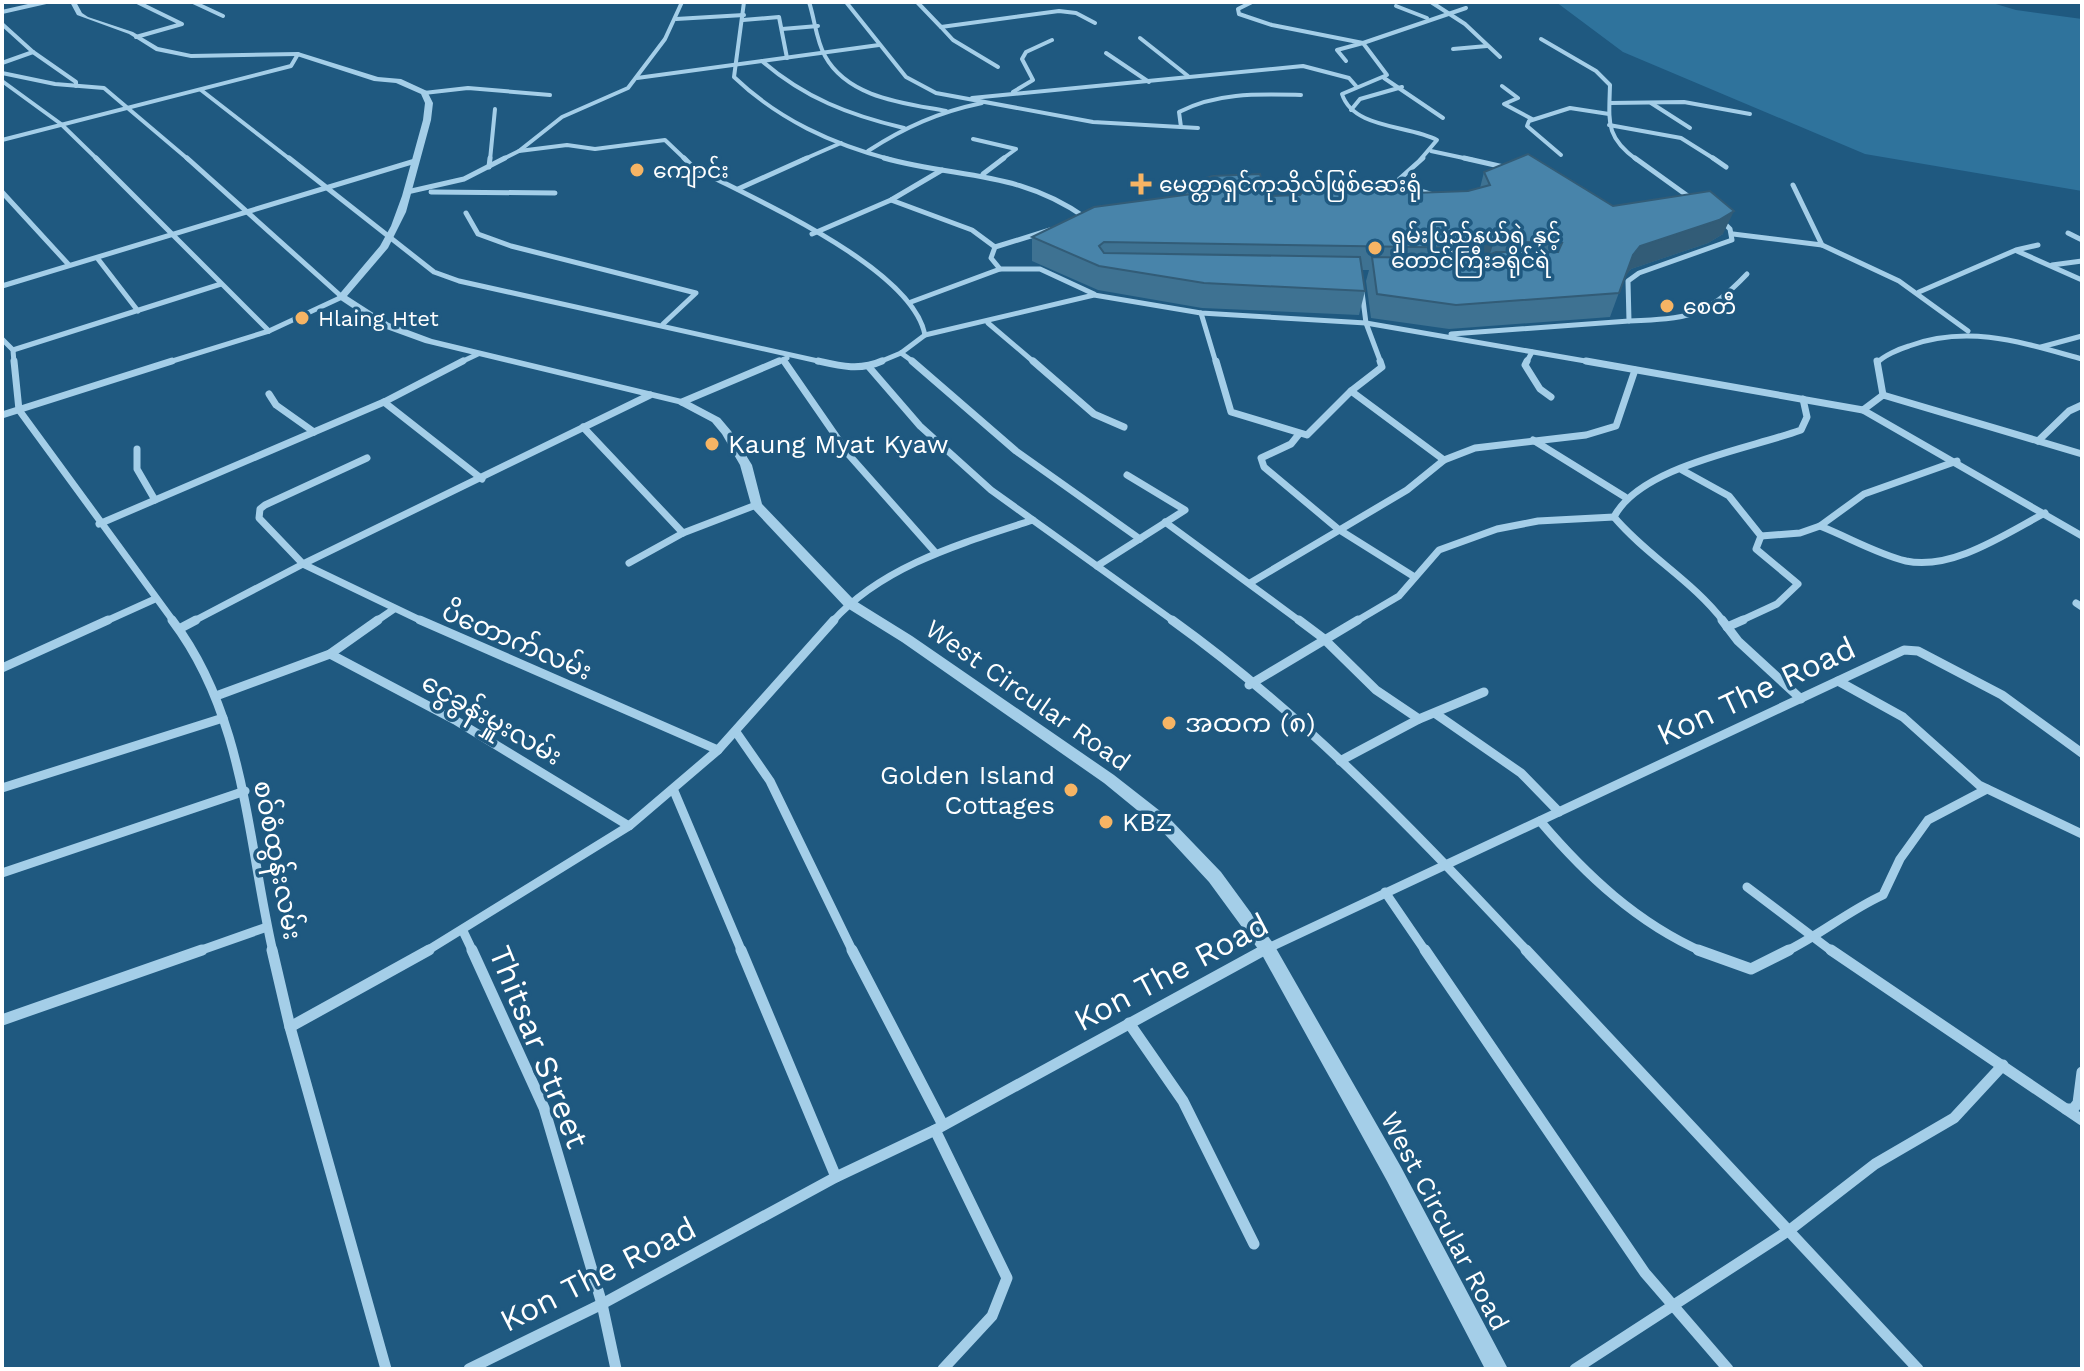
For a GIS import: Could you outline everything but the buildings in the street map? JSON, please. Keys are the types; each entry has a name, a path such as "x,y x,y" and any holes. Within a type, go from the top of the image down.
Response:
{"street":[{"path":"2,12 46,2"},
{"path":"73,2 79,14 86,18 136,37 156,49 191,56 298,54 377,79 398,81 424,93 468,88 550,95"},
{"path":"136,37 182,24 137,2"},
{"path":"193,2 223,16"},
{"path":"407,192 439,186 489,167 519,151 562,117 619,95 637,78 676,19 682,2"},
{"path":"744,2 736,43 734,77 749,94 807,131 915,166 983,174 1057,196 1086,218"},
{"path":"809,2 823,53 829,63 859,87 946,111"},
{"path":"846,2 879,45 917,85 983,103 1093,122 1198,128"},
{"path":"917,2 941,27 949,41 987,56 998,67"},
{"path":"1252,2 1238,9 1239,14 1272,25 1363,43 1381,64 1387,75 1384,78"},
{"path":"1431,2 1443,13 1458,18 1500,57"},
{"path":"1396,6 1427,18"},
{"path":"1346,61 1337,50 1427,18 1466,8"},
{"path":"941,27 1059,11 1076,13 1095,23"},
{"path":"676,19 779,17 787,58"},
{"path":"2,24 33,52 76,82 76,86"},
{"path":"782,29 818,26"},
{"path":"1140,38 1188,76"},
{"path":"1541,39 1596,71 1610,85 1609,125 1624,154 1704,207"},
{"path":"1012,92 1033,80 1022,59 1026,52 1052,40"},
{"path":"637,78 879,45"},
{"path":"1453,49 1487,46"},
{"path":"2,63 33,52"},
{"path":"1106,53 1149,82"},
{"path":"2,140 291,66 298,54"},
{"path":"762,61 803,95 833,111 904,128"},
{"path":"971,98 1303,66 1349,78 1356,86"},
{"path":"2,73 104,88 131,108 342,297"},
{"path":"1395,183 1431,151 1437,140 1404,126 1375,124 1351,110 1342,94 1356,86 1384,78 1402,87 1443,118"},
{"path":"2,81 61,124 169,235 269,331"},
{"path":"1502,86 1518,98 1504,104 1532,119"},
{"path":"1351,110 1360,99 1402,87"},
{"path":"201,90 434,272 459,281 663,324 787,358 843,367 869,367 901,353 925,335 988,323 1094,295"},
{"path":"2,415 269,331 342,297 353,280 373,265 390,238 407,192 427,120 429,103 424,93"},
{"path":"1181,127 1179,112 1192,105 1264,94 1301,95"},
{"path":"868,151 904,128 946,111 983,103"},
{"path":"1610,103 1700,104 1750,114"},
{"path":"1651,103 1690,128"},
{"path":"1561,155 1527,126 1532,119 1570,108 1609,114"},
{"path":"489,167 495,109"},
{"path":"1609,125 1681,138 1726,167"},
{"path":"973,139 1016,149 983,174"},
{"path":"519,151 576,145 595,149 665,140 693,167 738,189 812,234 844,248 900,289 922,319 925,335"},
{"path":"738,189 841,143"},
{"path":"1431,151 1509,169"},
{"path":"2,286 415,161"},
{"path":"812,234 891,200 942,170"},
{"path":"1335,188 1395,183 1443,200"},
{"path":"1793,185 1822,245"},
{"path":"1241,192 1319,189"},
{"path":"2,192 69,265"},
{"path":"407,192 555,193"},
{"path":"891,200 972,230 995,247"},
{"path":"466,213 478,234 511,246 696,293 663,324"},
{"path":"1071,223 1097,215"},
{"path":"1629,321 1628,281 1732,240 1733,234 1725,222 1714,215"},
{"path":"995,247 1056,228"},
{"path":"2068,233 2082,240"},
{"path":"1733,234 1822,245 1874,264 1919,292 1968,331"},
{"path":"1919,292 2016,250 2038,245"},
{"path":"995,247 991,258 1000,269"},
{"path":"2016,250 2082,280"},
{"path":"98,259 138,311"},
{"path":"2051,265 2082,261"},
{"path":"911,302 1000,269 1040,269 1094,295 1201,313 1366,323 1863,410 1957,461 2082,536"},
{"path":"1438,335 1701,315 1716,308 1747,274"},
{"path":"13,350 221,284"},
{"path":"1201,313 1231,412 1299,434 1313,432 1351,391 1382,367 1366,323 1361,287"},
{"name":"West Circular Road","path":"342,297 385,325 478,354 682,402 716,420 746,465 756,505 849,603 1065,746 1164,823 1215,877 1267,948 1394,1174 1497,1369"},
{"path":"988,323 1094,414 1124,427"},
{"path":"1883,395 1877,361 1905,345 1968,331 1995,334 2082,359"},
{"path":"2040,348 2082,336"},
{"path":"2,339 13,350 19,410"},
{"path":"1532,352 1525,365 1527,372 1551,397"},
{"path":"901,353 940,380 999,437 1046,473 1089,499 1140,539"},
{"path":"99,524 384,402 478,354"},
{"path":"682,402 787,358"},
{"path":"787,358 849,455 935,552"},
{"path":"869,367 920,426 991,490 1197,638 1340,761 1447,865 1791,1229 1918,1369"},
{"path":"1250,583 1407,490 1444,460 1475,448 1586,435 1616,426 1635,370"},
{"path":"1351,391 1444,460"},
{"path":"269,394 276,405 314,432"},
{"path":"179,629 303,564 650,395"},
{"path":"1863,410 1883,395"},
{"path":"1883,395 2082,454"},
{"path":"1801,699 1727,627 1708,601 1633,539 1614,517 1615,510 1625,497 1682,470 1721,453 1801,430 1807,417 1803,399"},
{"path":"384,402 482,479"},
{"path":"2038,441 2069,411 2082,405"},
{"name":"စဝ်စံထွန်းလမ်း","path":"19,410 99,524 179,629 216,696 245,791 267,927 290,1027 386,1369"},
{"path":"583,427 683,533"},
{"path":"1299,434 1291,444 1261,458 1261,461 1338,529 1413,576"},
{"path":"1533,440 1625,497"},
{"path":"137,449 134,458 139,478 155,500"},
{"name":"ပိတောက်လမ်း","path":"367,458 260,509 259,518 303,564 394,609 718,750"},
{"path":"1761,536 1800,533 1820,526 1864,494 1957,461"},
{"path":"1682,470 1729,496 1761,536"},
{"path":"1097,566 1185,510 1127,475"},
{"path":"629,563 683,533 756,505"},
{"path":"1820,526 1907,561 1922,563 1961,551 2045,513"},
{"path":"1249,685 1323,638 1399,596 1413,576 1439,550 1497,529 1538,521 1614,517"},
{"path":"290,1027 463,931 629,826 674,791 736,732 849,603 935,552 1033,520"},
{"path":"1165,522 1323,638 1376,690 1419,719"},
{"path":"1727,627 1795,591 1798,584 1756,549 1761,536"},
{"path":"2,668 155,599"},
{"path":"216,696 330,654 394,609"},
{"name":"Kon The Road","path":"469,1369 602,1304 836,1177 939,1128 1267,948 1910,649 2002,695 2082,753"},
{"name":"ငွေခွန်းမှူးလမ်း","path":"330,654 455,720 629,826"},
{"path":"1838,681 1903,717 1987,789 2082,834"},
{"path":"1340,761 1419,719 1484,692"},
{"path":"1436,714 1521,773 1559,812"},
{"path":"2,788 223,718"},
{"path":"736,732 759,758 776,787 812,870 939,1128 1007,1278 1006,1293 995,1310 943,1369"},
{"path":"1540,821 1575,863 1627,910 1667,934 1751,969 1813,938 1849,910 1883,895 1900,859 1928,820 1987,789"},
{"path":"2,873 245,791"},
{"path":"674,791 836,1177"},
{"path":"1747,887 1813,938 2082,1120"},
{"path":"1385,892 1628,1248 1728,1369"},
{"path":"2,1020 267,927"},
{"name":"Thitsar Street","path":"463,931 544,1108 602,1304 616,1369"},
{"path":"1129,1023 1183,1101 1254,1244"},
{"path":"1575,1369 1791,1229 1875,1164 1954,1118 2003,1065"},
{"path":"2064,1109 2073,1109 2078,1103 2082,1072"}],"shaded area":[{"path":"1556,2 1989,2 2016,10 2082,19 2082,191 1865,154 1623,52"}],"place":[{"name":"ကျောင်း","path":"637,170"},
{"name":"မေတ္တာရှင်ကုသိုလ်ဖြစ်ဆေးရုံ","path":"1141,184"},
{"name":"ရှမ်းပြည်နယ်ရဲ နှင့် တောင်ကြီးခရိုင်ရဲ","path":"1375,248"},
{"name":"စေတီ","path":"1667,306"},
{"name":"Hlaing Htet","path":"302,318"},
{"name":"Kaung Myat Kyaw","path":"712,444"},
{"name":"အထက (၈)","path":"1169,723"},
{"name":"Golden Island Cottages","path":"1071,790"},
{"name":"KBZ","path":"1106,822"}]}
